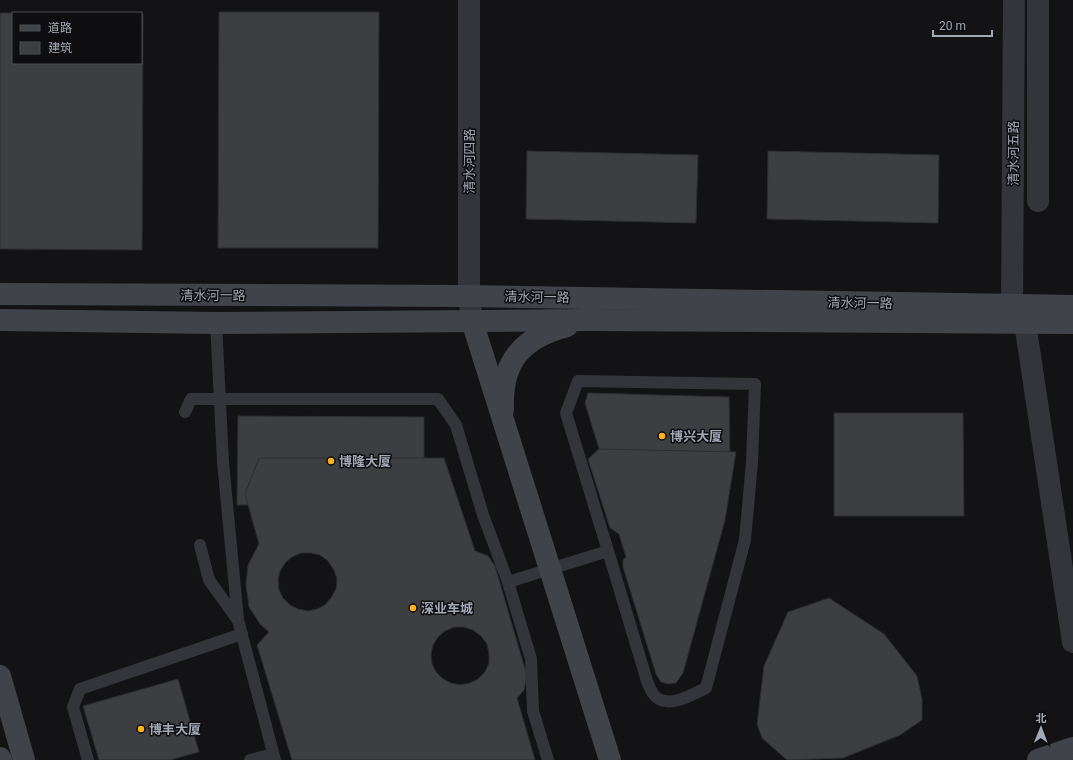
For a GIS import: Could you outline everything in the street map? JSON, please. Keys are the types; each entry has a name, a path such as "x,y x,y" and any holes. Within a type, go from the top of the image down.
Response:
{"street":[{"name":"清水河四路","path":"469,0 469,296 472,321"},
{"name":"清水河五路","path":"1012,305 1014,0"},
{"path":"1038,0 1038,201"},
{"name":"清水河一路","path":"0,294 469,296 1073,306"},
{"path":"1012,305 1025,323 1073,642"},
{"name":"清水河一路","path":"0,320 216,323 588,320 1073,323"},
{"path":"504,423 503,401 509,365 525,345 542,334 588,320"},
{"path":"472,321 610,760"},
{"path":"0,676 24,760"},
{"path":"1038,760 1073,748"},
{"path":"1069,760 1073,758"}],"lane":[{"path":"216,323 219,398 238,620 274,757 250,760"},
{"path":"578,381 755,384 752,462 745,540 706,688 682,699 669,702 656,698 646,681 608,551 566,413 578,381"},
{"path":"185,412 191,399 438,399 456,426 483,515 508,582 531,659 533,711 548,760"},
{"path":"200,545 209,580 238,620"},
{"path":"508,582 608,551"},
{"path":"88,760 73,707 80,689 242,634"}],"building":[{"path":"219,12 379,12 378,248 218,248"},
{"path":"0,13 12,13 12,64 142,64 143,13 142,250 0,249"},
{"path":"527,151 698,155 696,223 526,219"},
{"path":"768,151 939,155 938,223 767,219"},
{"name":"博兴大厦","path":"588,393 729,397 730,454 726,454 726,480 608,478 585,403"},
{"path":"834,413 963,413 964,516 834,516"},
{"name":"博隆大厦","path":"238,416 424,417 424,505 237,505"},
{"path":"599,449 736,452 725,520 683,673 676,683 669,684 661,682 656,674 623,567 623,560 626,557 619,534 610,528 588,459"},
{"name":"深业车城","path":"259,458 444,458 475,551 488,556 495,566 527,676 524,690 517,698 535,760 292,760 257,645 269,632 260,624 249,607 246,585 248,565 259,544 245,494","holes":["301,553 320,555 328,561 334,570 337,579 336,589 325,605 308,611 298,609 290,605 283,598 279,590 278,580 280,571 285,563 292,557","454,627 464,627 473,630 481,636 487,644 489,654 489,663 485,672 478,679 470,683 460,685 443,679 436,672 432,664 431,654 433,645 438,637 445,631"]},
{"path":"829,598 884,634 917,676 922,699 922,720 900,735 843,758 787,760 762,738 757,724 764,666 788,612"},
{"name":"博丰大厦","path":"178,679 199,752 170,760 99,760 83,706"}],"place":[{"name":"博兴大厦","path":"662,436"},
{"name":"博隆大厦","path":"331,461"},
{"name":"深业车城","path":"413,608"},
{"name":"博丰大厦","path":"141,729"}]}
